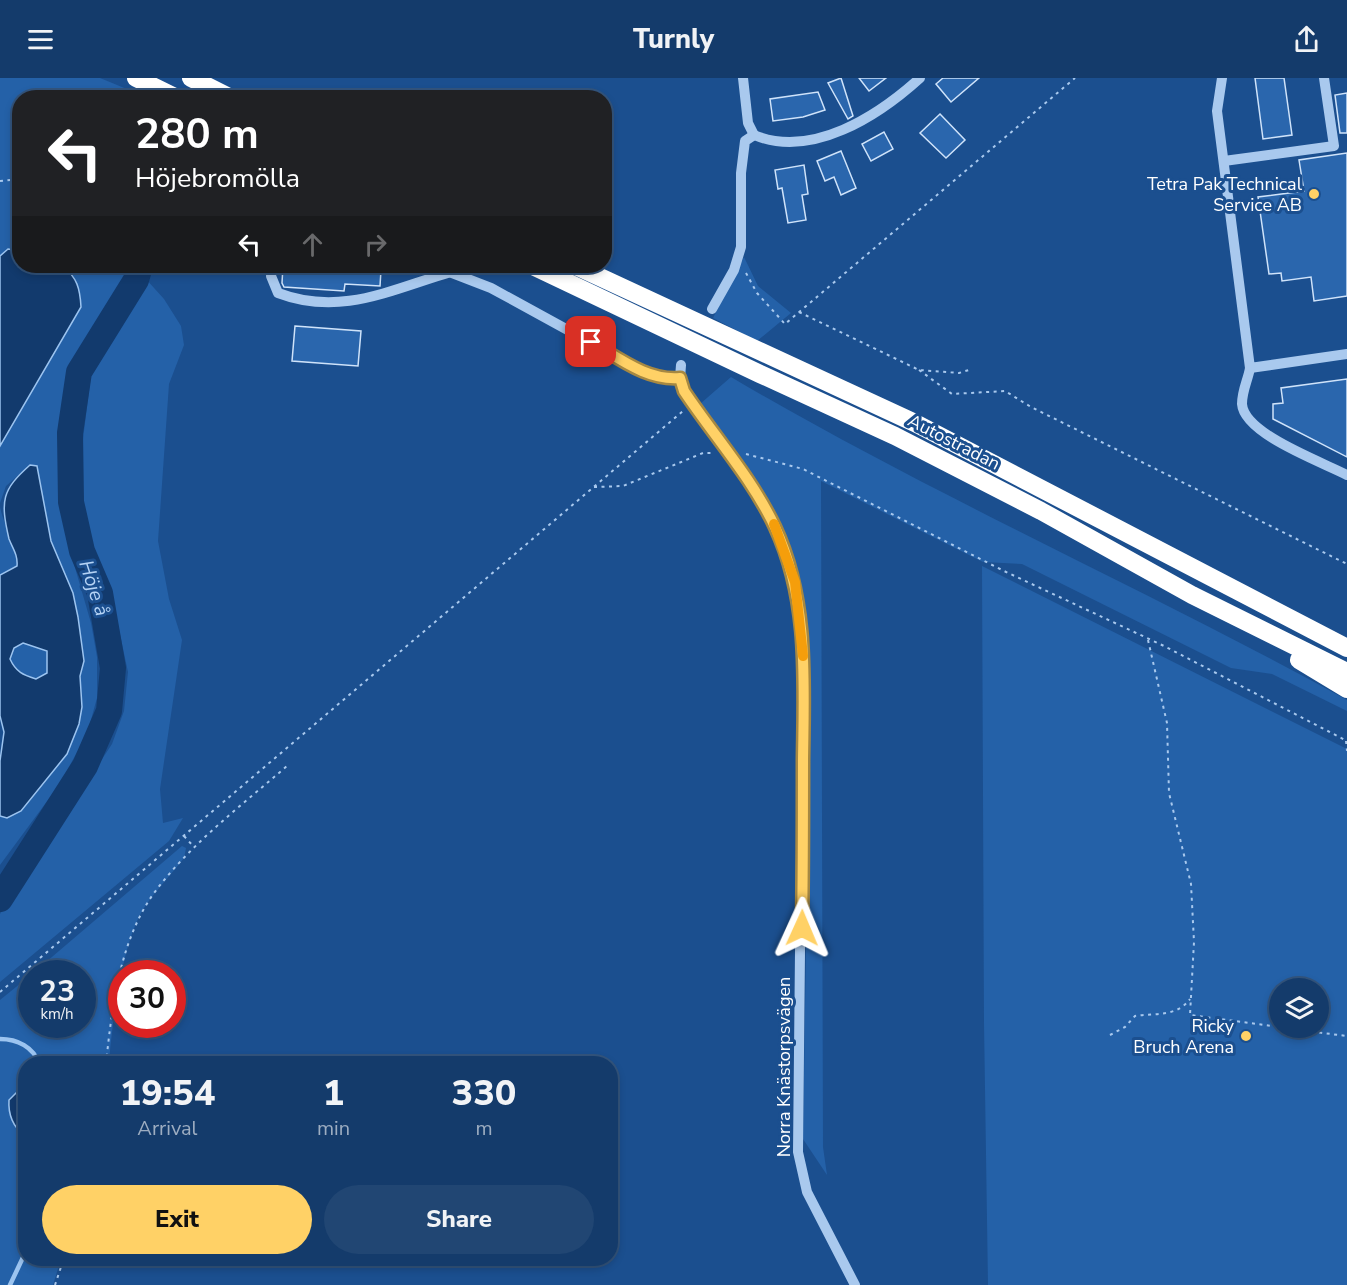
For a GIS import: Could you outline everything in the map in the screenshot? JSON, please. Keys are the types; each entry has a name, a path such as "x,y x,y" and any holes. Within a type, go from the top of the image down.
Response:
{"highway":[{"path":"136,78 161,90"},
{"path":"192,79 215,90"},
{"name":"Autostradan","path":"548,273 895,435 1041,511 1192,595 1347,672"},
{"name":"Autostradan","path":"591,273 915,423 1347,648"},
{"path":"1192,595 1347,689"}],"street":[{"path":"742,78 748,123 754,135 774,143 844,130 872,116 920,78"},
{"path":"1221,78 1217,111 1250,368 1243,389 1242,406 1247,420 1262,432 1347,475"},
{"path":"1224,161 1334,146 1324,78"},
{"path":"712,309 734,270 741,247 741,173 745,141 754,135"},
{"path":"271,273 278,293 292,298 319,302 355,302 448,273"},
{"path":"453,273 519,303 648,374 667,379 680,378"},
{"path":"1250,368 1347,354"},
{"name":"Norra Knästorpsvägen","path":"681,364 680,378 692,403 728,453 775,527 795,582 803,653 798,1152 810,1199 855,1285"}],"path":[{"path":"741,247 744,268 758,293 785,324 1075,78"},
{"path":"799,312 919,370 952,394 1005,391 1030,407 1347,564"},
{"path":"919,370 959,373 972,369"},
{"path":"0,992 692,403"},
{"path":"594,487 623,486 703,453 744,453 803,469 1004,571 1147,639 1346,741 1347,751"},
{"path":"1147,639 1167,723 1168,793 1191,884 1194,942 1190,1015 1269,1025"},
{"path":"107,1056 111,1011 127,952 140,917 156,890 194,847 287,766"},
{"path":"184,836 194,847"},
{"path":"1110,1035 1125,1027 1135,1016 1171,1013 1181,1008 1190,998"},
{"path":"1329,1034 1347,1036"},
{"path":"55,1285 61,1266"}],"shaded area":[{"path":"0,78 100,78 129,90 12,90 12,250 9,249 0,256"},
{"path":"8,249 12,250 12,273 70,273 77,284 81,307 0,446 0,256"},
{"path":"744,257 758,286 791,313 757,341 713,318"},
{"path":"72,273 131,273 108,316 86,346 74,369 63,420 63,455 58,473 67,540 91,623 97,657 97,698 87,734 59,785 0,865 0,816 7,818 21,811 67,754 79,724 82,707 80,676 84,661 73,593 51,541 37,466 30,465 6,486 0,503 0,446 81,307"},
{"path":"145,278 164,299 181,326 184,345 169,384 158,541 169,599 182,640 160,789 163,823 183,818 169,841 26,960 18,960 18,967 0,982 0,914 112,744 124,711 128,672 118,625 87,533 80,504 79,471 91,375 104,347"},
{"path":"731,377 883,462 1347,700 1347,711 1272,674 1231,668 1022,564 983,562 821,481 823,1147 827,1175 803,1139 810,695 804,603 789,551 733,451 700,404"},
{"path":"30,465 37,466 51,541 73,593 84,661 80,676 82,707 79,724 67,754 21,811 7,818 0,816 0,761 4,732 0,716 0,575 17,566 16,555 6,526 4,505 9,489","holes":["23,643 47,651 47,673 36,679 20,672 10,659 14,648"]},
{"path":"0,507 15,552 17,566 0,575"},
{"path":"982,566 1347,749 1347,1285 988,1285 984,1023"},
{"path":"23,643 47,651 47,673 37,679 20,672 10,659 14,648"},
{"path":"182,846 186,848 184,858 144,908 136,923 124,960 108,960 108,1038 112,1038 110,1056 18,1056 18,1090 9,1100 9,1110 18,1130 18,1266 59,1266 53,1285 0,1285 0,1000 18,985 18,1038 96,1038 96,960 48,960"},
{"path":"18,1091 18,1129 10,1115 9,1100"}],"building":[{"path":"841,78 853,116 848,119 828,83"},
{"path":"859,78 886,78 869,91"},
{"path":"943,78 979,78 951,102 936,84"},
{"path":"1255,78 1284,78 1292,135 1263,139"},
{"path":"818,92 825,110 803,117 773,121 770,99"},
{"path":"1347,93 1347,133 1340,133 1335,95"},
{"path":"940,114 965,140 946,158 920,133"},
{"path":"884,132 893,149 871,161 862,144"},
{"path":"841,151 856,188 841,195 834,177 825,181 817,161"},
{"name":"Tetra Pak Technical Service AB","path":"1347,153 1347,296 1314,301 1311,277 1282,281 1281,273 1269,274 1258,197 1304,191 1299,160"},
{"path":"804,165 808,194 802,195 806,220 788,223 782,188 778,189 775,170"},
{"path":"283,273 381,273 380,286 345,284 344,291 284,287"},
{"path":"295,326 361,331 358,366 292,361"},
{"path":"1347,379 1347,457 1273,419 1273,404 1283,403 1281,388"}],"waterway":[{"name":"Höje å","path":"0,899 85,766 109,711 113,668 100,593 82,551 71,502 70,433 79,372 136,280 138,273"},
{"path":"0,1039 24,1045 35,1056"},
{"path":"10,1285 19,1266"}],"slow traffic":[{"path":"774,524 795,582 803,656"}],"place":[{"name":"Tetra Pak Technical Service AB","path":"1314,194"},
{"name":"Ricky Bruch Arena","path":"1246,1036"}],"route":[{"path":"591,342 648,374 658,378 680,378 684,391 760,500 775,527 787,557 795,582 803,653 802,928"}]}
